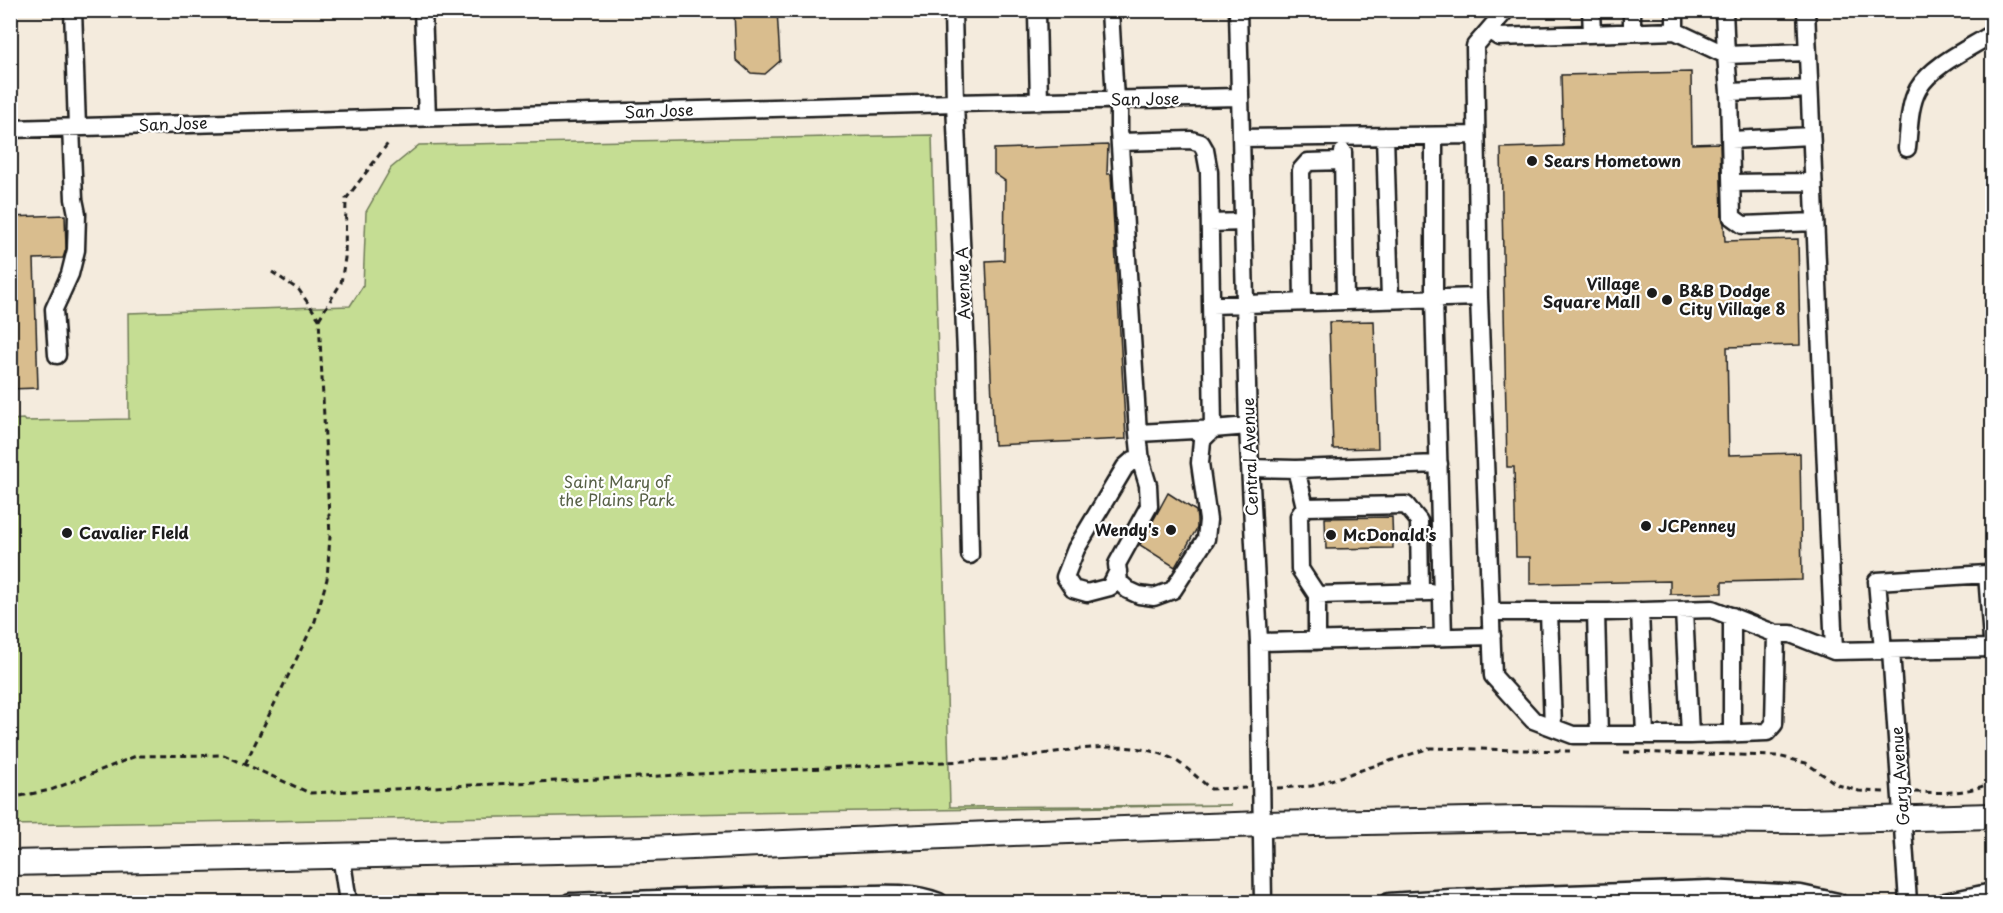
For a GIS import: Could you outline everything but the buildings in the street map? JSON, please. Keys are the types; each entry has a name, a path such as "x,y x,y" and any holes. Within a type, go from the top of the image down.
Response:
{"highway":[{"path":"10,862 648,849 1263,824 1522,819 1803,821 1992,816"}],"street":[{"path":"57,355 54,309 70,274 76,250 73,10"},
{"path":"423,10 427,117"},
{"name":"Avenue A","path":"953,10 966,353 970,555"},
{"path":"1110,10 1138,433 1148,485 1149,506 1117,564 1119,582 1128,590 1139,595 1154,597 1173,590 1206,539 1208,520 1200,463 1202,440 1213,429 1209,171 1205,150 1201,143 1191,140 1120,142"},
{"name":"Central Avenue","path":"1239,10 1248,426 1259,642 1263,903"},
{"path":"1506,10 1475,46 1479,297 1493,676 1533,720 1573,735 1690,735 1767,732 1774,724 1776,634"},
{"path":"1591,10 1592,33"},
{"path":"1632,10 1632,32"},
{"path":"1675,10 1675,30"},
{"path":"1724,10 1730,92 1732,217 1743,225 1815,222"},
{"path":"1806,10 1834,651"},
{"path":"1037,14 1039,102"},
{"path":"1490,31 1499,37 1675,30 1726,55 1807,52"},
{"path":"1906,148 1911,114 1918,90 1941,65 1992,34"},
{"path":"1730,92 1809,89"},
{"name":"San Jose","path":"10,129 1240,97"},
{"path":"1241,138 1476,135"},
{"path":"1385,136 1390,299"},
{"path":"1434,136 1434,298 1443,637"},
{"path":"1731,140 1811,136"},
{"path":"1343,137 1345,301"},
{"path":"1303,302 1301,170 1308,162 1343,161"},
{"path":"1732,183 1813,182"},
{"path":"1210,223 1243,222"},
{"path":"1211,305 1479,297"},
{"path":"1138,433 1248,426"},
{"path":"1118,571 1110,587 1087,593 1073,589 1065,577 1076,549 1125,467 1133,460 1142,460"},
{"path":"1250,468 1296,469 1439,464"},
{"path":"1296,469 1305,507 1299,516 1300,568 1317,595 1317,640"},
{"path":"1305,507 1406,505 1419,521 1420,592"},
{"name":"Gary Avenue","path":"1908,903 1903,818 1887,650 1877,581 1987,574 1992,640"},
{"path":"1317,595 1442,591"},
{"path":"1491,612 1712,609 1776,634 1791,634 1834,651 1992,648"},
{"path":"1684,610 1690,735"},
{"path":"1640,611 1645,735"},
{"path":"1550,612 1553,727"},
{"path":"1596,612 1599,735"},
{"path":"1732,616 1732,734"},
{"path":"1259,642 1492,636"},
{"path":"341,855 348,903"},
{"path":"1389,903 1709,889 1801,894 1838,903"},
{"path":"1945,903 1992,892"},
{"path":"570,903 927,897 939,903"}],"path":[{"path":"319,319 341,283 345,258 346,199 389,142"},
{"path":"245,764 315,621 327,579 330,536 319,319 299,290 269,270"},
{"path":"10,798 51,790 136,756 224,755 309,792 1008,759 1110,746 1155,753 1177,762 1211,789 1234,788"},
{"path":"1296,789 1312,786 1430,748 1574,751"},
{"path":"1622,752 1778,756 1806,763 1838,785 1859,791 1882,792"},
{"path":"1922,792 1953,793 1983,787 1992,782"}],"green space":[{"name":"Saint Mary of the Plains Park","path":"932,135 950,807 1231,805 11,825 11,420 129,419 128,313 350,306 363,286 366,212 391,168 419,145"}],"place":[{"name":"Sears Hometown","path":"1532,161"},
{"name":"Village Square Mall","path":"1652,293"},
{"name":"B&B Dodge City Village 8","path":"1667,300"},
{"name":"JCPenney","path":"1646,526"},
{"name":"Wendy's","path":"1171,530"},
{"name":"Cavalier FIeld","path":"67,533"},
{"name":"McDonald's","path":"1331,535"}]}
